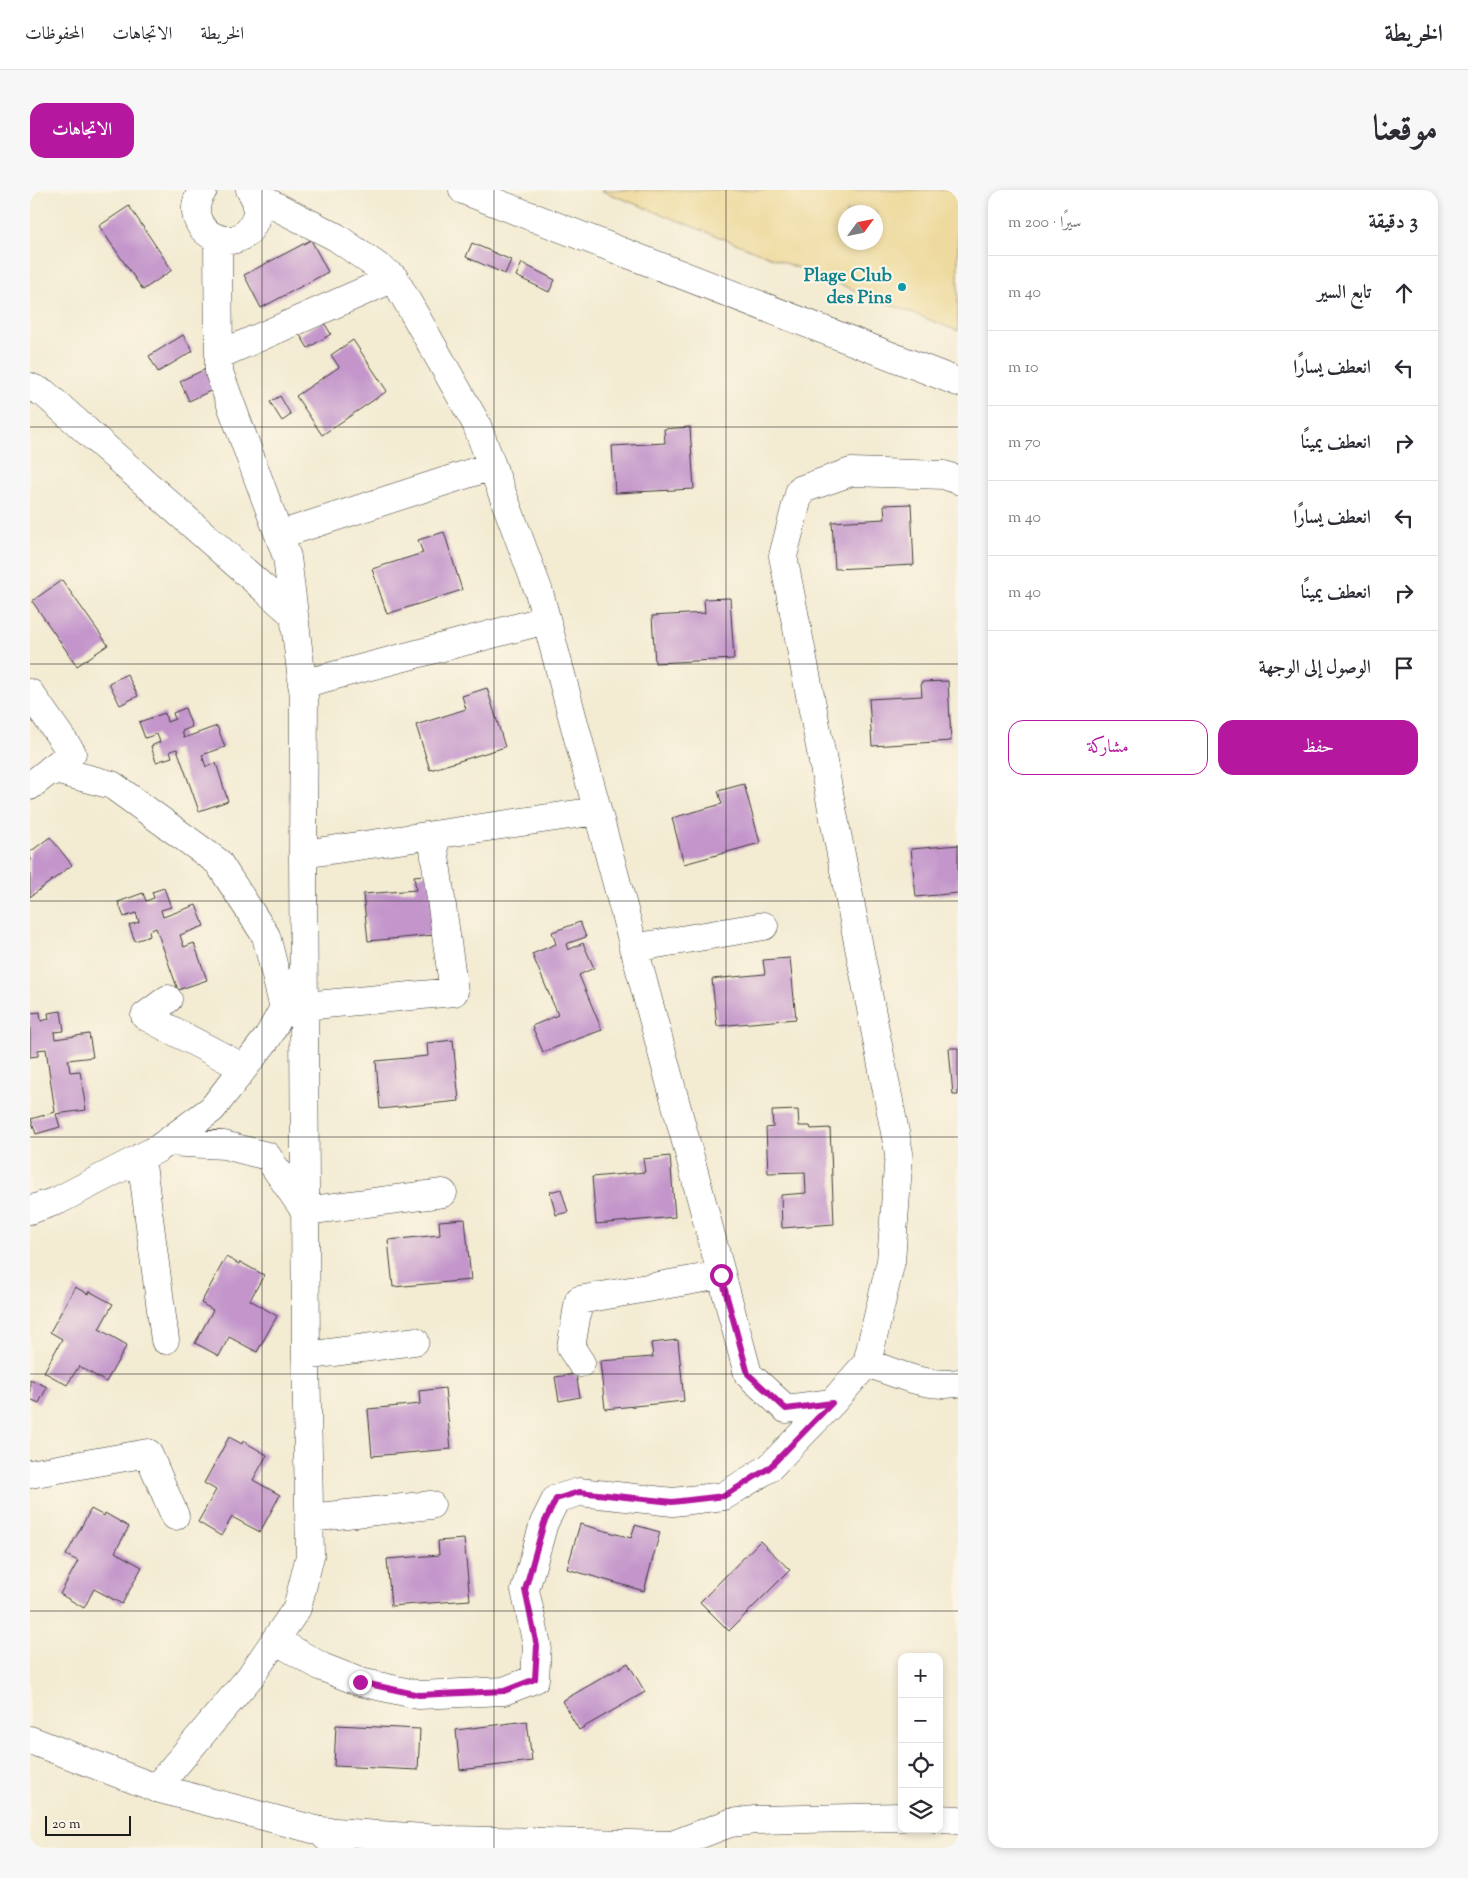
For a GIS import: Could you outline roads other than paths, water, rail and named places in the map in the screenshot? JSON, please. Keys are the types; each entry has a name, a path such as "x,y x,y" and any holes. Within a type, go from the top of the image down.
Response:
{"street":[{"path":"462,190 958,382"},
{"path":"196,194 196,210 202,228 209,235 218,239 229,240 238,238 250,228 257,215 257,205 252,193"},
{"path":"252,193 336,237 394,278 476,423 539,592 748,1374 786,1409 832,1403"},
{"path":"30,1210 59,1200 140,1157 166,1142 212,1109 294,1007 304,972 304,697 287,557 219,372 218,239"},
{"path":"219,355 394,278"},
{"path":"30,387 44,393 294,615"},
{"path":"279,535 492,466"},
{"path":"275,1640 322,1667 360,1682 419,1695 504,1691 535,1679 537,1646 525,1590 544,1523 556,1499 579,1492 672,1502 724,1496 769,1468 832,1403 867,1363 891,1261 899,1153 783,556 800,490 851,472 944,475 958,480"},
{"path":"302,684 546,620"},
{"path":"30,694 72,753 30,786"},
{"path":"51,769 112,785 218,862 266,936 294,1007 305,1211 310,1556 296,1608 275,1640 250,1677 156,1788"},
{"path":"303,854 597,811"},
{"path":"294,1007 454,992 432,836"},
{"path":"633,948 764,926"},
{"path":"168,999 146,1016 244,1068"},
{"path":"166,1142 224,1145 267,1156 305,1211"},
{"path":"140,1157 165,1340"},
{"path":"305,1211 443,1193"},
{"path":"581,1363 571,1348 579,1300 721,1275"},
{"path":"306,1356 415,1341"},
{"path":"867,1363 913,1380 932,1384 958,1383"},
{"path":"30,1474 148,1453 175,1516"},
{"path":"309,1518 431,1505"},
{"path":"30,1740 156,1788 329,1840 454,1840 679,1847 730,1823 755,1820 898,1817"},
{"path":"943,1819 958,1820"}],"place":[{"name":"Plage Club des Pins","path":"902,287"}]}
